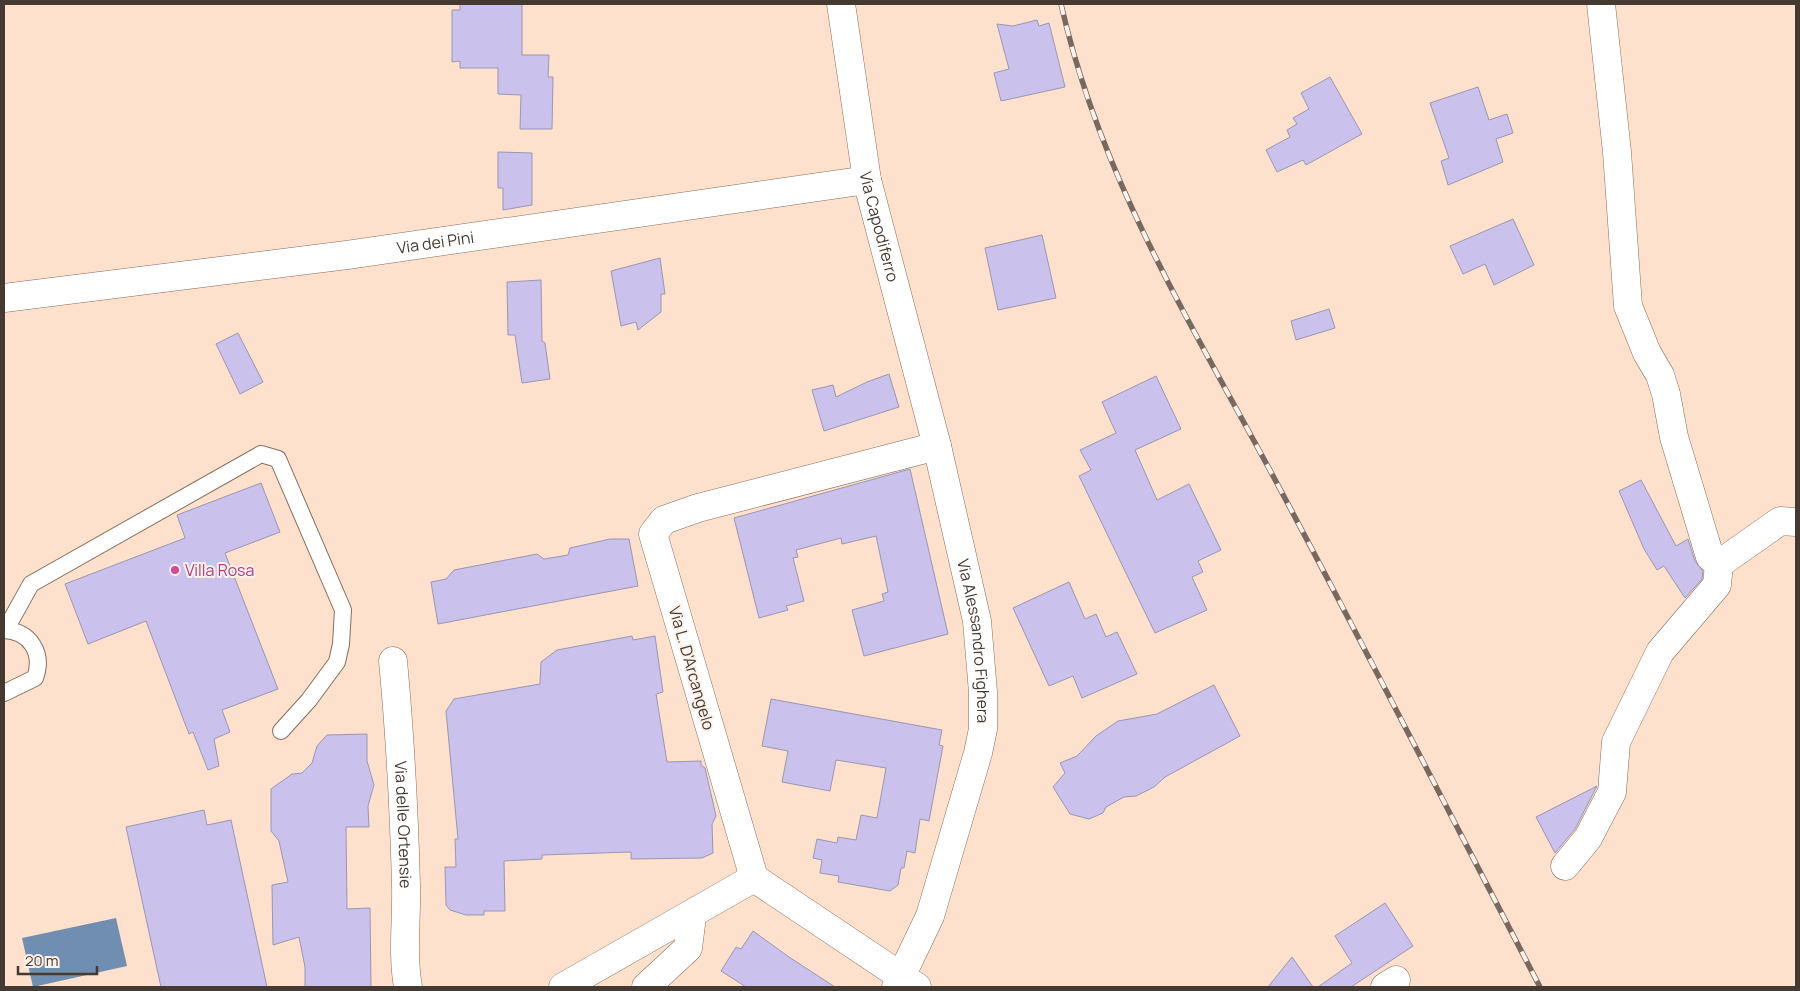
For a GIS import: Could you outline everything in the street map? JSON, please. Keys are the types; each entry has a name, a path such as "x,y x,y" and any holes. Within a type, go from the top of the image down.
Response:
{"street":[{"name":"Via Capodiferro","path":"840,4 867,180 937,446"},
{"path":"1601,4 1617,152 1628,306 1644,346 1660,375 1666,394 1674,437 1697,519 1710,557 1719,564"},
{"name":"Via dei Pini","path":"4,298 347,255 867,180"},
{"name":"Via L. D'Arcangelo","path":"754,878 653,534 664,520 698,508 937,446"},
{"name":"Via Alessandro Fighera","path":"754,878 905,984 930,916 983,730 983,692 978,621 937,446"},
{"path":"1565,866 1588,838 1612,792 1616,742 1660,652 1717,585 1719,564 1780,521 1796,522"},
{"name":"Via delle Ortensie","path":"393,661 401,751 406,886 405,971 408,987"},
{"path":"563,987 692,916 754,878"},
{"path":"646,987 688,948 692,916"}],"lane":[{"path":"4,693 35,678 40,664 34,648 26,636 5,630 31,584 262,454 278,459 343,610 341,644 337,662 309,700 281,731"}],"water":[{"path":"116,918 127,966 33,987 22,938"}],"building":[{"path":"460,4 522,4 522,55 549,55 548,77 553,77 552,129 520,129 521,95 498,94 498,68 460,68 460,61 452,62 452,10 460,10"},
{"path":"1037,20 1039,26 1049,23 1065,87 1001,101 994,73 1009,69 997,24 1013,26"},
{"path":"1330,77 1362,134 1306,165 1303,160 1277,172 1266,150 1290,137 1287,130 1297,124 1293,118 1309,109 1301,93"},
{"path":"1478,87 1489,120 1507,114 1513,133 1496,139 1503,162 1448,185 1441,161 1449,158 1430,103"},
{"path":"498,152 532,153 532,205 503,210 503,188 498,188"},
{"path":"1513,219 1534,265 1494,285 1485,264 1463,274 1450,246"},
{"path":"1042,235 1056,298 998,310 985,248"},
{"path":"660,258 665,294 661,294 661,312 638,330 636,322 621,326 611,271"},
{"path":"541,280 542,341 545,343 550,379 522,383 515,335 508,335 507,282"},
{"path":"1329,309 1335,328 1296,340 1291,321"},
{"path":"238,333 263,382 240,394 216,344"},
{"path":"889,374 899,407 824,431 812,390 833,385 836,397"},
{"path":"1156,376 1181,429 1135,450 1157,500 1189,484 1221,550 1198,561 1203,572 1192,577 1207,610 1155,633 1079,476 1091,470 1080,450 1116,433 1102,402"},
{"path":"910,469 948,634 864,656 852,610 884,601 882,594 888,592 876,536 842,544 841,538 796,550 798,557 793,558 804,601 786,606 788,610 759,618 734,518"},
{"path":"1641,480 1676,546 1688,539 1695,561 1703,571 1702,579 1685,598 1664,566 1657,570 1644,549 1619,491"},
{"name":"Villa Rosa","path":"261,483 280,532 225,553 278,689 222,710 230,732 214,739 219,766 208,770 193,732 189,734 146,621 88,644 65,584 185,538 177,515"},
{"path":"610,539 629,539 638,586 438,624 431,582 446,579 454,570 537,554 544,559 568,555 570,548"},
{"path":"1069,582 1085,619 1096,614 1106,637 1117,632 1137,674 1082,698 1073,676 1049,686 1013,608"},
{"path":"632,636 633,640 655,636 663,692 656,694 667,762 701,761 701,765 705,768 716,816 712,824 713,853 702,858 631,859 631,852 542,855 542,859 504,861 505,911 484,911 484,915 466,915 450,910 446,905 445,867 456,867 455,839 458,839 446,711 454,699 540,684 541,662 557,650"},
{"path":"1214,685 1240,736 1165,777 1154,787 1136,796 1124,797 1106,807 1103,813 1089,819 1070,814 1053,787 1065,773 1060,763 1077,756 1096,736 1118,721 1157,714"},
{"path":"771,699 942,730 939,745 943,746 929,821 920,819 915,853 907,851 898,885 890,891 838,882 839,876 820,873 822,860 813,858 817,839 837,843 838,837 856,840 861,815 877,818 886,768 836,760 830,791 782,782 788,751 762,746"},
{"path":"367,734 367,761 374,785 368,806 369,827 346,827 347,909 370,908 371,987 305,987 305,967 299,937 273,945 272,885 288,882 279,841 271,831 271,789 292,774 302,773 312,763 317,746 327,735"},
{"path":"1597,786 1575,829 1555,853 1536,817"},
{"path":"204,810 207,825 231,820 267,987 161,987 126,827"},
{"path":"1385,903 1413,946 1351,987 1318,987 1352,963 1335,936"},
{"path":"753,931 835,987 746,987 721,971 736,947 741,949"},
{"path":"1292,957 1313,987 1268,987"}],"railway":[{"path":"1061,4 1078,68 1099,129 1123,188 1150,246 1340,602 1540,987"}],"place":[{"name":"Villa Rosa","path":"175,570"}]}
